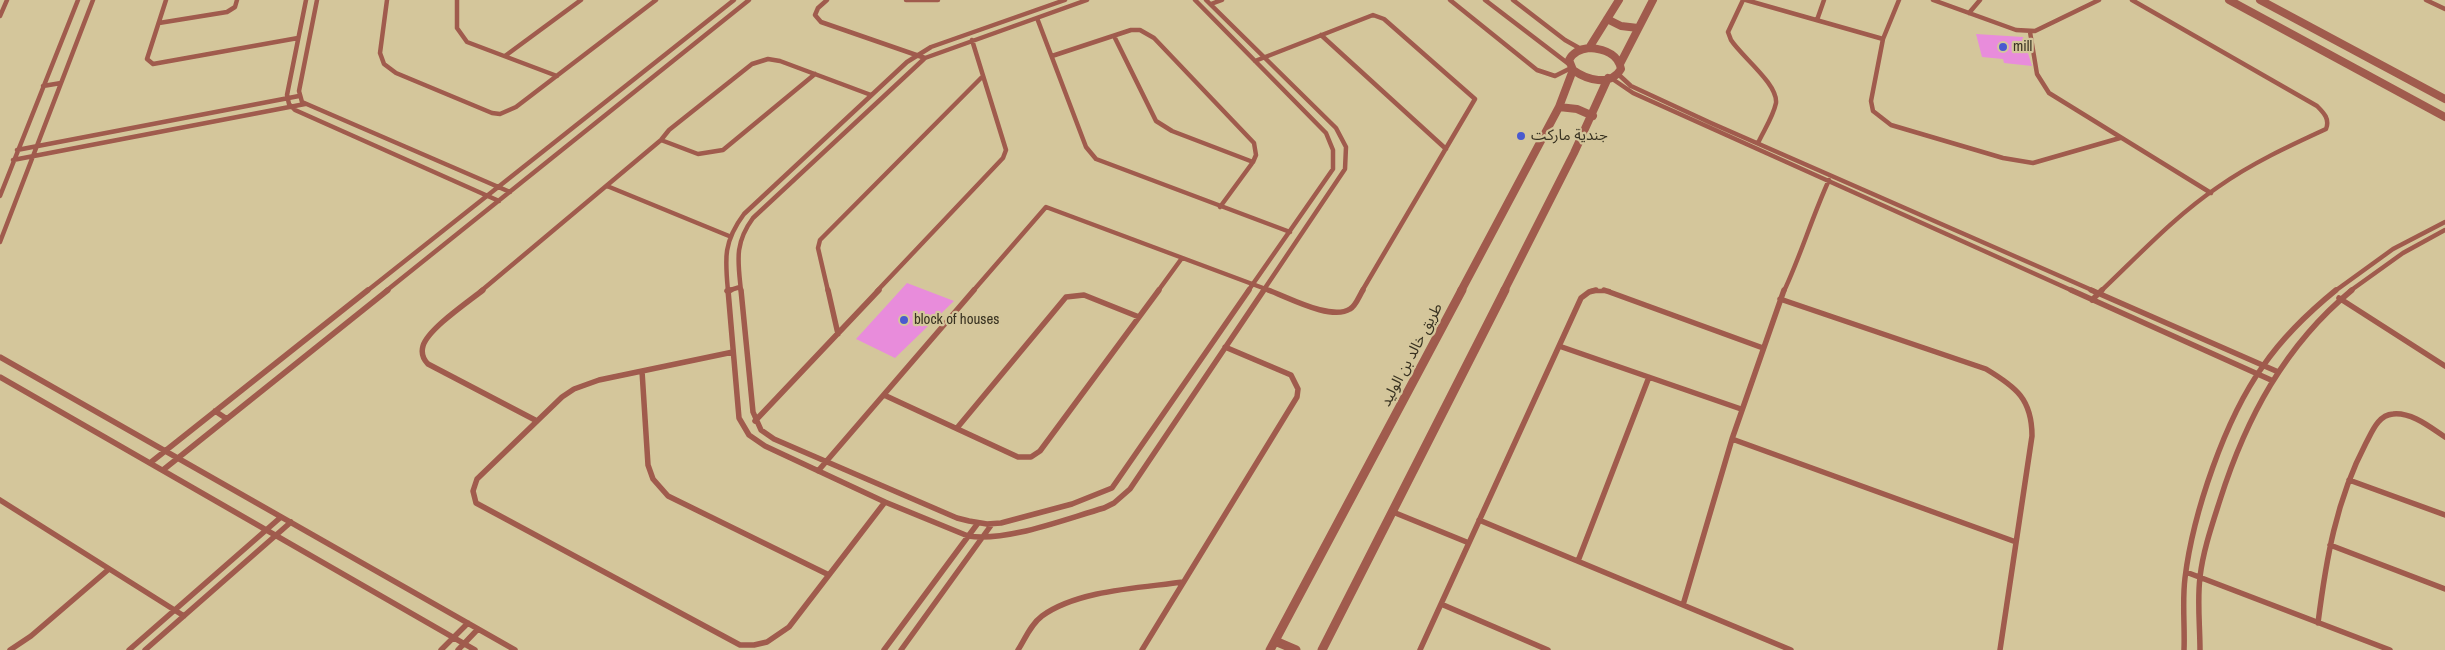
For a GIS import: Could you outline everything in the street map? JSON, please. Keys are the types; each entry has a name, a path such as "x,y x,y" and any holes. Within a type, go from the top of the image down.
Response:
{"street":[{"path":"0,16 7,0"},
{"path":"0,196 78,0"},
{"path":"0,242 93,0"},
{"path":"166,0 147,59 153,64 298,38"},
{"path":"159,23 227,12 235,7 237,0"},
{"path":"306,0 287,98 290,106 295,110 499,201"},
{"path":"317,0 299,96 305,104 510,192"},
{"path":"387,0 380,53 384,64 396,73 492,113 500,114 516,107 656,0"},
{"path":"457,0 455,24 456,31 460,37 557,76"},
{"path":"505,56 581,0"},
{"path":"150,463 734,0"},
{"path":"163,470 749,0"},
{"path":"827,0 815,12 815,16 821,22 925,58"},
{"path":"906,0 938,0"},
{"path":"1066,0 931,47 916,55 748,209 737,222 729,236 725,253 739,418 744,429 752,439 885,502 944,528 968,536 982,538 1006,536 1104,508 1123,497 1345,169 1347,155 1344,141 1336,128 1209,2"},
{"path":"1087,0 925,58 757,213 748,224 741,236 737,253 755,421 761,430 826,462 957,518 978,523 992,524 1094,498 1112,488 1254,286 1333,169 1333,148 1326,132 1195,0"},
{"path":"1209,2 1222,0"},
{"path":"1450,0 1536,70 1555,76 1571,68"},
{"path":"1485,0 1571,68 1594,80 1612,77 1622,80 1631,86 1758,143 2276,371"},
{"path":"1513,0 1565,40 1585,49 1605,51 1618,59 1620,64"},
{"path":"1585,49 1618,0"},
{"path":"1322,650 1592,116 1653,0"},
{"path":"1758,143 1774,106 1776,95 1769,84 1733,45 1728,36 1728,32 1744,0 1883,39"},
{"path":"1817,20 1824,0"},
{"path":"1899,0 1883,39 1871,100 1874,111 1891,125 2003,158 2026,162 2046,161 2120,138"},
{"path":"1933,0 2016,30 2030,32 2099,0"},
{"path":"1969,13 1980,0"},
{"path":"2092,300 2179,217 2211,193 2237,174 2326,129 2328,123 2327,116 2312,103 2132,0"},
{"path":"2229,0 2445,117"},
{"path":"2260,0 2445,99"},
{"path":"2426,0 2445,9"},
{"path":"818,471 1046,207 1264,290 1330,313 1342,313 1352,308 1474,99 1470,93 1381,17 1365,17 1255,61"},
{"path":"1037,18 1086,147 1096,159 1110,166 1290,232"},
{"path":"1607,19 1621,26 1638,28"},
{"path":"1052,56 1130,30 1140,30 1154,38 1254,143 1256,155 1253,162 1220,207"},
{"path":"2030,32 2037,74 2043,87 2056,99 2211,193"},
{"path":"1321,35 1446,149"},
{"path":"1114,36 1156,121 1172,131 1253,162"},
{"path":"755,421 1003,158 1006,150 972,40"},
{"name":"طريق خالد بن الوليد","path":"1272,645 1559,107 1571,68 1571,56 1585,49"},
{"path":"537,421 428,364 424,360 422,349 428,336 661,140 669,130 757,61 773,60 871,95"},
{"path":"661,140 698,154 730,147 815,74"},
{"path":"639,75 650,79"},
{"path":"838,334 818,248 820,240 983,76"},
{"path":"1612,77 1633,93 2271,380"},
{"path":"43,86 61,83"},
{"path":"17,150 299,96"},
{"path":"13,160 305,104"},
{"path":"1559,107 1577,109 1592,116"},
{"path":"1683,605 1741,409 1762,348 1780,299 1800,258 1811,219 1832,175"},
{"path":"606,186 729,236"},
{"path":"2184,650 2186,572 2199,516 2216,464 2235,417 2258,374 2310,312 2349,280 2399,246 2445,222"},
{"path":"2200,650 2200,578 2213,519 2232,461 2247,425 2276,371 2320,316 2339,298 2397,257 2445,230"},
{"path":"884,395 1018,457 1031,457 1037,454 1182,258"},
{"path":"727,290 740,287"},
{"path":"1420,650 1581,298 1590,291 1606,290 1762,348"},
{"path":"957,428 1066,297 1084,296 1139,317"},
{"path":"2339,298 2445,366"},
{"path":"1780,299 1986,369 2008,382 2025,400 2034,419 2000,650"},
{"path":"1227,324 1238,328"},
{"path":"1559,346 1741,409"},
{"path":"1142,650 1297,397 1298,388 1291,375 1225,347"},
{"path":"733,352 600,380 574,389 537,421 477,479 472,492 476,503 740,644 761,645 781,635 885,502"},
{"path":"0,358 515,650"},
{"path":"642,371 648,465 659,488 668,496 829,575"},
{"path":"0,377 475,650"},
{"path":"1578,561 1649,377"},
{"path":"215,411 227,418"},
{"path":"2318,623 2337,512 2368,439 2383,416 2393,414 2406,415 2445,437"},
{"path":"1732,439 2016,542"},
{"path":"2349,480 2445,514"},
{"path":"0,500 184,616"},
{"path":"1393,512 1469,543"},
{"path":"129,650 281,517"},
{"path":"1479,520 1683,605 1775,647 1791,650"},
{"path":"145,650 291,522"},
{"path":"884,650 978,523"},
{"path":"901,650 992,524"},
{"path":"2330,545 2445,589"},
{"path":"10,650 31,636 109,569"},
{"path":"2186,572 2390,650"},
{"path":"1018,650 1037,621 1052,610 1084,599 1184,582"},
{"path":"1441,604 1548,650"},
{"path":"442,650 468,624"},
{"path":"458,650 478,629"},
{"path":"1272,645 1296,650"}],"building":[{"name":"mill","path":"1976,34 2023,37 2032,66 2004,63 2003,59 1982,57"},
{"name":"block of houses","path":"907,283 954,301 895,358 856,339"}],"place":[{"name":"mill","path":"2003,47"},
{"name":"جندية ماركت","path":"1521,136"},
{"name":"block of houses","path":"904,320"}]}
